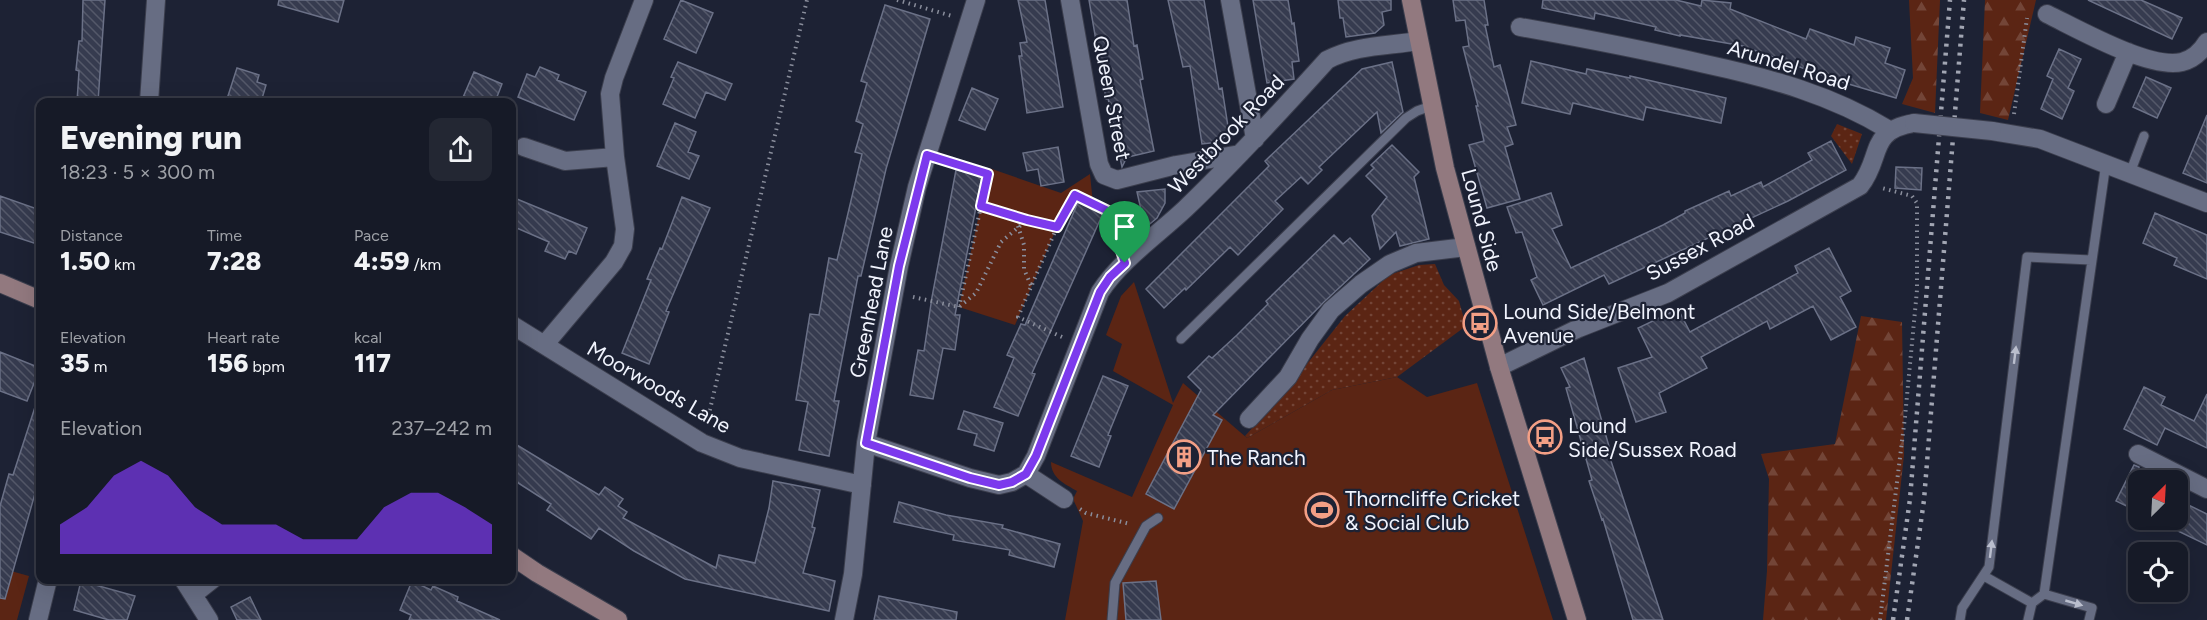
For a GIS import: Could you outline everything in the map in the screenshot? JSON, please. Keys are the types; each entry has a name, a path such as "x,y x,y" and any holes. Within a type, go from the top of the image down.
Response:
{"street":[{"path":"149,98 156,0"},
{"path":"545,344 614,262 623,246 625,229 615,157 610,94 644,0"},
{"name":"Greenhead Lane","path":"844,620 853,574 866,443 915,198 976,0"},
{"name":"Queen Street","path":"1070,0 1099,164 1104,175 1117,180 1176,165 1240,154"},
{"path":"1230,0 1255,139"},
{"name":"Lound Side","path":"1411,0 1431,106 1466,247 1499,367 1577,620"},
{"path":"2047,14 2128,52 2162,63 2183,62 2199,54 2207,42"},
{"name":"Arundel Road","path":"1520,27 1668,55 1767,78 1861,112 1889,130"},
{"name":"Westbrook Road","path":"1026,474 1036,456 1100,292 1110,277 1185,209 1255,139 1328,60 1341,53 1359,49 1418,41"},
{"path":"2106,104 2128,52"},
{"path":"1867,177 1879,142 1889,130 1914,123 2011,133 2040,139 2207,203"},
{"path":"524,147 565,161 615,157"},
{"name":"Sussex Road","path":"1499,367 1579,328 1668,293 1860,186 1867,177"},
{"path":"1249,419 1288,377 1310,339 1331,310 1360,284 1390,264 1416,253 1466,247"},
{"path":"0,283 36,298"},
{"name":"Moorwoods Lane","path":"516,327 702,442 741,458 862,485"},
{"path":"866,443 970,478 999,485 1012,482 1026,474 1064,499"},
{"path":"2138,454 2207,489"},
{"path":"516,559 618,620"},
{"path":"38,620 47,584"},
{"path":"187,584 209,620"},
{"path":"194,594 207,584"}],"lane":[{"path":"1181,339 1406,118 1431,106"},
{"path":"2130,172 2144,136"},
{"path":"2028,620 2032,603 2044,594 2106,163"},
{"path":"1959,620 1962,608 1989,567 2027,257 2091,260"},
{"path":"1112,620 1115,583 1146,526 1158,518"},
{"path":"1984,576 2032,603"},
{"path":"2044,594 2092,608 2089,620"}],"path":[{"path":"702,442 807,0"},
{"path":"897,0 970,21"},
{"path":"2011,133 2028,11"},
{"path":"927,155 988,174 959,307"},
{"path":"1867,177 1886,190 1912,196 1917,203 1917,290 1905,417 1880,620"},
{"path":"1079,345 1018,317 1057,227 1075,195 1108,211 1125,263"},
{"path":"981,206 1057,227"},
{"path":"959,307 976,293 1000,242 1027,220"},
{"path":"1018,226 1024,245 1024,269 1032,288"},
{"path":"895,294 959,307"},
{"path":"1064,499 1086,513 1121,523 1146,526"}],"green space":[{"path":"1909,0 1940,0 1935,113 1902,104 1913,78"},
{"path":"1985,0 2036,0 2008,120 1980,113"},
{"path":"1837,124 1862,134 1852,164 1831,136"},
{"path":"989,168 1061,193 1090,174 1093,204 1075,195 1057,227 1015,325 959,307"},
{"path":"1435,264 1444,285 1459,301 1466,326 1397,377 1332,390 1247,438 1245,436 1283,394 1345,316 1389,275 1419,265"},
{"name":"Thorncliffe Cricket & Social Club","path":"1134,282 1173,403 1183,383 1247,438 1332,390 1397,377 1427,397 1477,383 1553,620 1065,620 1083,521 1073,499 1077,491 1056,476 1051,462 1132,497 1173,405 1113,371 1122,344 1106,335 1121,296"},
{"path":"1861,316 1902,322 1904,455 1886,620 1763,620 1767,571 1769,479 1761,454 1835,444"},
{"path":"0,568 29,576 17,620 0,620"}],"building":[{"path":"83,0 105,0 98,98 77,98 79,71 76,70 79,41 82,41"},
{"path":"279,0 344,0 338,22 278,5"},
{"path":"681,0 713,13 696,53 664,39"},
{"path":"1018,0 1045,0 1063,107 1027,113 1019,56 1022,56 1020,43 1027,42"},
{"path":"1089,0 1127,0 1134,46 1137,45 1143,79 1140,80 1154,151 1128,157 1128,155 1122,167 1108,98 1106,99"},
{"path":"1168,0 1204,0 1229,133 1219,142 1202,144 1190,66 1183,67"},
{"path":"1253,0 1288,0 1292,24 1294,23 1299,61 1292,62 1294,79 1267,83"},
{"path":"1338,0 1391,0 1391,10 1382,12 1384,25 1375,33 1346,37 1343,18 1340,18"},
{"path":"1453,0 1484,0 1488,25 1485,25 1494,67 1500,65 1516,125 1507,127 1513,144 1505,147 1520,199 1487,208 1469,145 1484,141 1463,47 1469,46 1465,20 1456,21"},
{"path":"1543,0 1676,0 1701,6 1702,0 1731,3 1730,9 1806,39 1810,29 1854,45 1856,37 1890,48 1885,63 1905,70 1896,98 1835,80 1743,46 1680,36 1655,30 1656,27 1595,13 1594,19 1542,8"},
{"path":"2088,0 2141,0 2182,18 2172,39"},
{"path":"885,5 930,19 886,169 861,276 858,276 834,401 839,401 829,456 799,450 808,402 796,400 810,314 819,315 829,258 837,260 862,154 855,152 863,124 856,121 867,83 861,81"},
{"path":"2059,49 2081,59 2068,88 2074,91 2062,119 2041,109 2053,79 2047,76"},
{"path":"1531,61 1586,74 1587,69 1630,78 1630,76 1726,98 1721,123 1646,107 1643,120 1573,103 1570,114 1522,103"},
{"path":"678,62 732,84 725,100 706,92 695,118 663,104"},
{"path":"1392,62 1403,112 1381,133 1377,112 1319,167 1322,170 1308,184 1301,177 1275,201 1283,209 1238,255 1230,247 1164,308 1146,289 1269,166 1265,161 1362,69"},
{"path":"540,67 559,75 557,80 586,92 574,120 518,97 527,74 535,77"},
{"path":"237,68 259,75 257,82 266,85 262,98 227,98"},
{"path":"474,72 502,84 497,98 463,98"},
{"path":"2146,77 2171,88 2157,118 2133,107"},
{"path":"972,88 998,99 985,130 959,120"},
{"path":"2207,115 2207,183 2183,173"},
{"path":"675,123 696,132 688,152 699,156 689,179 657,166"},
{"path":"1831,141 1846,170 1788,201 1609,284 1604,275 1543,305 1531,280 1537,277 1522,232 1516,233 1507,207 1551,193 1562,225 1552,229 1571,268 1729,191 1731,196 1761,182 1763,187 1812,160 1808,153"},
{"path":"1392,145 1419,172 1414,177 1429,239 1400,246 1396,232 1380,249 1372,216 1387,197 1366,176 1374,168 1371,165"},
{"path":"1058,147 1064,182 1041,186 1038,169 1027,171 1023,153"},
{"path":"1896,167 1922,168 1921,190 1895,188"},
{"path":"956,170 982,176 955,315 960,315 955,350 943,348 933,399 910,395 918,350 924,351"},
{"path":"1165,189 1165,203 1157,218 1145,228 1137,192"},
{"path":"0,196 36,209 36,244 0,232"},
{"path":"682,197 710,208 666,311 669,312 649,364 622,353 651,280 647,279 660,248 662,249"},
{"path":"516,199 587,228 576,254 569,251 565,259 545,251 549,242 516,228"},
{"path":"1079,200 1104,211 1032,373 1035,374 1018,416 994,407 1014,358 1007,355 1021,324 1025,325"},
{"path":"2155,213 2207,235 2207,279 2174,265 2177,258 2143,243"},
{"path":"1334,235 1343,244 1350,238 1370,259 1324,302 1213,415 1222,420 1174,509 1146,494 1201,390 1188,377 1209,356 1212,358 1237,335 1268,304 1266,301"},
{"path":"1829,248 1851,291 1840,297 1856,327 1831,340 1813,306 1770,329 1767,321 1701,357 1707,368 1659,393 1666,412 1636,422 1618,368 1652,357 1638,328 1678,309 1690,332 1798,273 1795,266"},
{"path":"0,352 36,366 36,378 27,401 0,391"},
{"path":"1584,358 1612,457 1610,458 1663,620 1633,620 1603,519 1589,481 1592,480 1566,388 1570,387 1561,368"},
{"path":"1103,376 1128,386 1108,435 1111,436 1099,467 1071,456"},
{"path":"2144,387 2165,397 2161,405 2194,421 2207,394 2207,448 2165,428 2157,445 2124,429"},
{"path":"36,404 36,490 5,599 0,598 0,506 9,474 13,475"},
{"path":"964,411 1003,423 994,451 974,445 977,434 958,429"},
{"path":"516,444 599,495 605,487 623,499 618,506 627,512 623,518 716,568 719,555 755,563 769,508 773,481 820,490 812,527 815,528 803,573 835,581 829,611 685,579 634,551 599,528 591,539 547,510 551,504 516,482"},
{"path":"2134,465 2139,467 2139,470 2132,470"},
{"path":"2128,477 2128,507 2116,501"},
{"path":"899,502 946,515 1003,525 1002,528 1060,544 1054,567 1009,555 1010,550 953,540 954,535 894,522"},
{"path":"2188,505 2207,514 2207,545 2178,531 2188,530"},
{"path":"1156,581 1161,620 1126,620 1123,583"},
{"path":"80,584 92,584 135,596 127,620 109,620 74,610"},
{"path":"411,584 418,584 431,590 433,586 458,597 457,601 500,620 409,620 411,615 400,610"},
{"path":"879,596 957,612 956,620 874,620"},
{"path":"250,597 261,620 237,620 231,607"}],"railway":[{"path":"1893,620 1910,499 1950,0"},
{"path":"1907,620 1924,500 1964,0"}],"place":[{"name":"Lound Side/Belmont Avenue","path":"1480,323"},
{"name":"Lound Side/Sussex Road","path":"1545,437"},
{"name":"The Ranch","path":"1184,457"},
{"name":"Thorncliffe Cricket & Social Club","path":"1322,510"}],"route":[{"path":"927,155 988,174 981,206 1057,227 1075,195 1108,211 1125,263 1110,277 1100,292 1036,456 1026,474 1012,482 999,485 970,478 866,443 899,266 917,187 927,155"}]}
